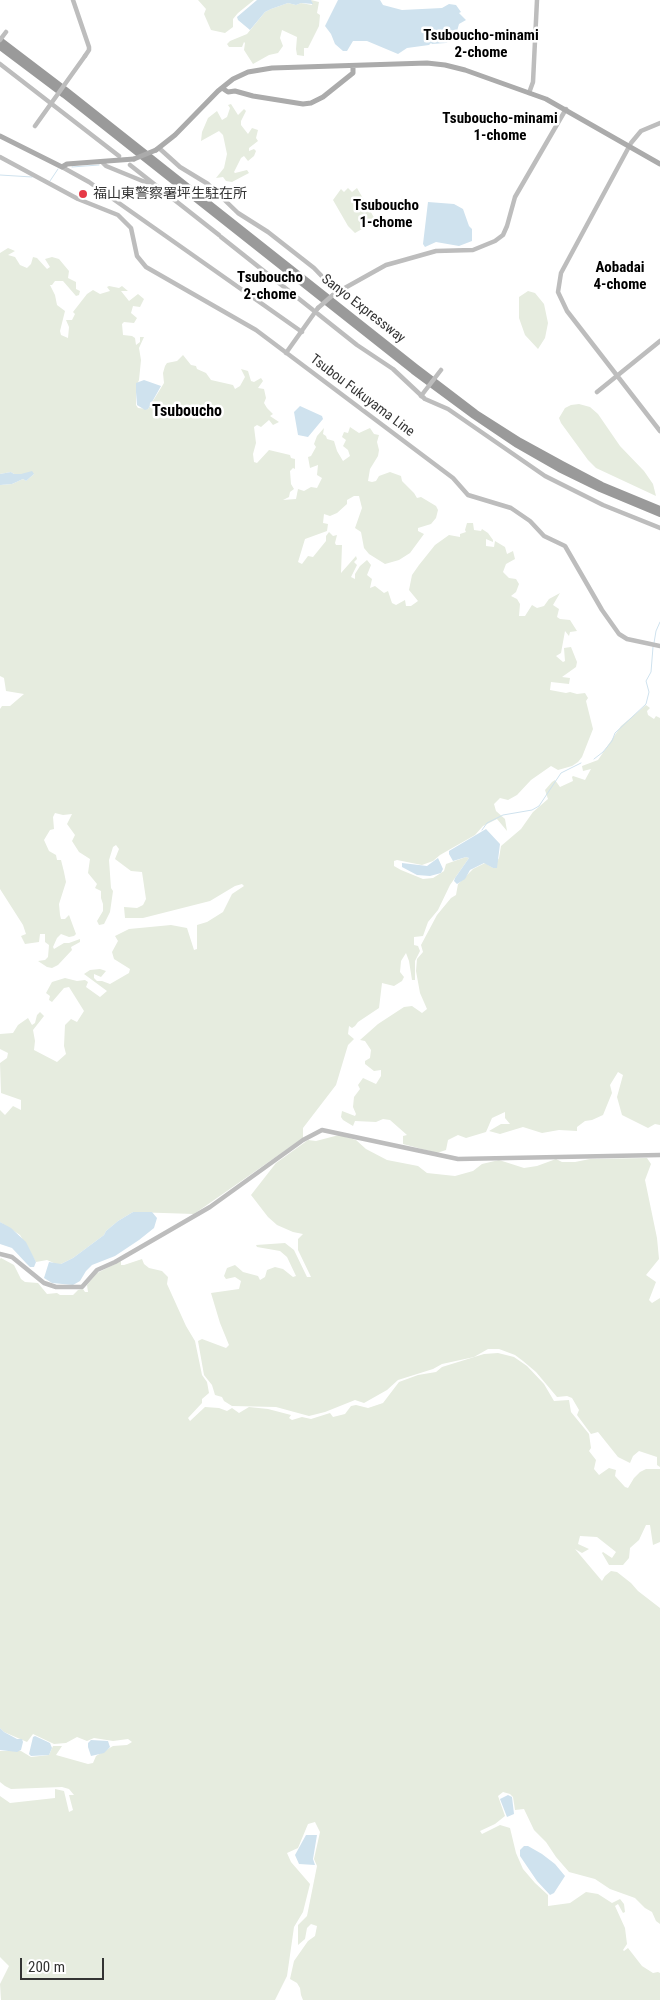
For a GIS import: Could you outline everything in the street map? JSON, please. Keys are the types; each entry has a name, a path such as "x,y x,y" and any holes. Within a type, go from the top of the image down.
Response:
{"highway":[{"name":"Sanyo Expressway","path":"0,40 476,413 520,441 562,464 616,491 660,509"},
{"name":"Sanyo Expressway","path":"0,47 64,95 413,371 474,416 517,445 566,472 600,489 660,514"}],"main road":[{"path":"0,136 62,167 67,164 134,159 158,149 175,135 222,88 241,75 264,69 426,63 446,65 465,70 530,93 566,109 660,164"},
{"path":"222,88 228,92 235,91 253,96 303,104 311,103 323,97 353,73 353,66"}],"street":[{"path":"34,127 89,50 73,0"},
{"path":"530,93 534,82 537,0"},
{"path":"0,40 6,32"},
{"path":"0,64 119,156"},
{"path":"286,353 318,311 335,293 386,265 436,251 480,248 503,235 515,196 566,109"},
{"path":"660,123 641,131 629,146 561,273 558,286 560,300 567,311 660,431"},
{"path":"158,149 208,184 238,214 268,232 314,268 335,293"},
{"name":"Tsubou Fukuyama Line","path":"0,157 78,199 118,215 131,228 136,253 146,267 256,330 453,478 468,495 512,508 530,521 544,536 565,546 602,610 619,634 627,639 656,645"},
{"path":"102,162 106,166 151,182 313,310"},
{"path":"130,165 142,178"},
{"path":"62,167 89,182 302,332"},
{"path":"318,311 357,345 393,369 421,396 448,409 545,476 603,505 660,528"},
{"path":"596,392 660,341"},
{"path":"421,396 441,370"},
{"path":"0,1254 12,1257 44,1283 56,1287 82,1288 97,1270 115,1262 210,1207 303,1140 322,1130 458,1159 660,1155"}],"shaded area":[{"path":"198,0 254,0 238,13 233,19 233,27 225,33 211,30 204,14 206,9"},
{"path":"311,0 319,2 317,13 320,15 319,26 308,48 304,48 304,56 297,55 297,37 282,30 280,38 283,46 278,53 269,55 253,64 244,50 244,42 242,47 229,47 227,44 247,34 265,12 288,3 312,5"},
{"path":"231,104 238,115 244,109 246,111 241,125 248,134 252,128 258,130 256,138 258,141 249,148 249,151 254,149 256,151 254,156 248,161 244,156 241,158 234,172 247,170 249,173 232,182 226,181 223,177 216,178 224,168 227,154 223,135 219,131 201,141 202,132 208,118 217,111 222,120 227,117 230,108 228,105"},
{"path":"348,188 352,192 357,188 376,221 355,233 348,226 333,200 341,189 344,192"},
{"path":"8,248 15,251 8,255 15,257 20,265 27,268 31,264 33,257 37,258 47,269 50,267 45,259 52,257 59,259 69,271 68,278 76,282 76,289 80,291 79,295 76,296 63,281 55,281 50,285 57,305 65,311 60,331 61,335 68,338 69,327 66,320 72,320 75,314 73,312 87,294 93,290 100,294 110,291 107,287 109,286 119,288 122,286 128,291 121,291 129,301 138,294 144,299 140,307 133,306 131,313 137,318 134,323 124,322 122,324 123,335 135,338 136,345 140,342 140,337 144,337 139,348 141,360 139,380 136,387 136,405 138,408 148,409 164,383 163,373 165,366 167,363 177,361 183,355 191,365 206,373 211,380 233,385 235,389 240,386 245,377 241,369 248,371 251,381 254,382 261,378 263,381 258,388 264,389 266,398 264,403 273,414 270,416 279,422 273,425 269,420 261,427 257,425 254,427 256,443 253,454 254,462 257,463 269,450 290,455 291,458 295,459 295,469 293,468 290,471 291,484 294,489 290,492 289,497 283,500 296,499 298,489 304,491 311,487 317,488 322,478 317,475 318,465 310,468 308,457 311,456 316,447 314,444 317,436 324,428 323,434 327,439 334,441 343,461 350,456 348,450 343,446 346,440 342,437 344,432 348,433 350,427 359,433 370,428 374,434 379,435 377,442 378,456 370,469 368,481 376,481 379,476 390,472 401,476 402,481 417,498 421,497 436,506 438,510 436,518 431,524 418,528 418,531 424,534 410,553 399,560 385,564 369,554 364,548 361,532 355,528 362,508 359,496 354,496 347,500 347,504 337,513 330,516 324,514 323,523 328,524 327,531 305,539 298,562 302,564 308,556 313,557 326,541 326,536 329,532 333,536 337,535 336,545 342,545 341,573 356,556 357,559 354,562 357,565 351,577 355,579 355,574 360,566 367,560 371,565 367,575 372,579 370,588 375,586 384,593 388,591 392,603 396,605 405,600 406,606 411,606 418,601 409,590 412,575 419,565 435,545 449,535 460,537 460,534 466,532 467,523 473,523 474,530 481,531 482,529 493,540 493,542 486,539 486,546 494,547 495,541 505,547 507,554 513,551 515,559 506,564 503,572 509,578 516,579 519,584 516,592 511,596 517,599 520,604 519,616 525,616 532,605 537,608 544,606 549,599 560,593 553,605 559,609 557,617 570,620 577,631 570,632 569,636 565,631 561,653 556,656 563,662 565,661 564,648 571,647 577,662 576,667 562,677 570,678 569,684 551,682 550,690 577,694 585,693 588,698 586,701 593,729 582,757 578,762 558,770 551,766 531,780 517,795 508,800 500,798 494,804 496,811 505,819 507,831 497,819 483,826 475,835 433,861 422,865 394,861 394,866 423,879 433,878 441,873 444,871 446,864 466,857 469,858 450,885 438,910 428,922 423,936 414,937 414,945 418,946 420,951 415,961 415,980 412,980 406,953 401,961 400,972 404,977 402,981 394,986 382,983 379,1008 352,1028 349,1026 348,1034 354,1039 348,1045 336,1085 303,1128 303,1138 194,1214 133,1212 118,1221 104,1235 73,1258 61,1264 47,1260 36,1262 20,1235 0,1222 0,1110 5,1115 13,1106 21,1110 21,1100 1,1093 0,1063 7,1058 8,1053 0,1049 0,1034 13,1033 18,1025 28,1018 32,1025 35,1023 40,1012 44,1016 33,1030 34,1050 57,1062 66,1054 64,1046 65,1025 71,1019 77,1022 84,1011 69,987 64,988 52,1002 49,1000 50,996 46,993 52,982 65,978 77,981 85,980 88,982 86,987 100,997 107,991 84,974 90,970 100,969 106,971 101,977 94,974 94,978 97,981 110,984 129,973 130,969 114,959 112,952 118,941 115,936 129,929 171,925 187,928 194,950 197,949 197,925 207,922 223,912 232,894 244,886 242,884 235,886 210,901 143,918 125,918 124,907 137,908 143,905 146,899 142,872 131,871 115,859 119,849 116,845 113,847 109,860 111,888 113,891 110,912 104,924 99,925 97,921 103,911 103,904 101,891 95,888 97,884 88,873 90,859 79,852 72,841 75,835 67,824 72,814 63,815 55,813 53,817 54,829 50,830 44,840 49,851 56,855 57,860 61,860 66,882 59,904 60,915 61,919 65,919 69,915 76,934 69,937 61,934 53,947 54,949 64,943 80,939 80,942 71,947 72,950 58,965 52,968 38,961 45,960 48,957 49,945 45,942 45,934 40,934 39,942 25,944 21,936 26,934 23,925 0,889 0,709 2,706 10,706 24,694 6,691 4,678 0,676 0,485 12,484 23,479 26,481 34,474 14,474 11,472 0,474 0,253"},
{"path":"528,291 535,293 544,304 548,323 545,338 538,349 525,335 519,318 519,297"},
{"path":"579,404 590,407 598,414 620,446 644,471 653,484 656,496 596,468 588,460 559,418 565,408"},
{"path":"646,705 650,708 647,711 648,715 654,719 656,716 660,718 660,1125 655,1124 648,1128 622,1115 617,1097 623,1075 618,1072 610,1085 612,1093 603,1115 585,1121 577,1127 577,1131 559,1130 542,1133 523,1127 500,1134 489,1131 501,1124 510,1124 505,1118 505,1112 492,1118 486,1132 466,1138 458,1135 448,1140 446,1150 437,1153 403,1144 403,1136 407,1135 390,1120 383,1119 376,1122 355,1121 353,1126 343,1120 341,1117 342,1111 355,1116 356,1114 353,1107 354,1097 360,1089 358,1085 363,1078 376,1084 381,1076 381,1070 374,1071 365,1064 365,1061 370,1058 371,1050 365,1041 360,1040 378,1024 404,1007 412,1006 422,1013 427,1009 420,993 416,971 417,959 423,952 421,945 437,915 451,898 456,895 458,884 473,869 485,863 493,868 499,858 501,846 521,829 533,812 548,799 545,790 552,782 555,780 560,787 573,781 573,776 585,780 591,769 583,771 582,766 598,760 621,726"},
{"path":"339,1135 356,1140 366,1149 387,1160 418,1166 427,1173 455,1176 473,1171 482,1164 499,1160 524,1168 537,1166 556,1159 562,1162 575,1162 590,1159 647,1158 651,1164 645,1180 657,1238 659,1259 646,1275 656,1282 649,1300 652,1303 660,1298 660,1467 657,1465 657,1457 639,1451 633,1456 630,1463 618,1457 598,1432 591,1434 577,1415 579,1410 572,1398 567,1396 557,1397 536,1372 523,1361 515,1355 499,1349 488,1349 474,1357 442,1364 433,1369 398,1380 387,1390 364,1403 355,1400 309,1416 276,1407 232,1406 224,1401 222,1397 215,1395 212,1385 204,1375 198,1341 202,1339 226,1348 229,1345 211,1293 239,1289 241,1281 235,1277 226,1279 224,1276 227,1268 235,1265 243,1272 258,1276 260,1280 265,1277 267,1270 275,1267 283,1269 293,1277 296,1276 287,1257 280,1251 257,1247 256,1245 285,1243 294,1250 307,1277 311,1277 298,1250 298,1239 303,1234 277,1225 268,1217 251,1195 276,1163 308,1140 316,1141"},
{"path":"1,1258 14,1265 21,1279 25,1282 38,1283 47,1294 73,1295 78,1290 83,1289 85,1292 88,1292 87,1285 97,1273 121,1261 121,1265 124,1265 142,1259 149,1268 162,1271 168,1277 167,1284 195,1341 202,1375 207,1382 209,1393 202,1399 202,1403 188,1418 190,1421 205,1407 219,1408 227,1411 232,1408 239,1413 249,1407 268,1409 291,1415 289,1418 292,1420 302,1417 311,1419 330,1413 333,1417 345,1414 351,1406 356,1405 368,1408 383,1403 399,1382 418,1375 436,1372 442,1367 484,1354 498,1353 514,1357 527,1366 544,1384 554,1401 569,1400 571,1412 589,1434 591,1448 589,1451 596,1460 594,1469 599,1475 609,1468 616,1470 615,1476 628,1488 640,1472 646,1469 660,1469 660,1542 653,1545 650,1525 646,1525 639,1540 630,1548 629,1558 623,1565 609,1565 602,1553 612,1558 616,1552 597,1537 580,1536 578,1544 589,1549 582,1553 575,1549 602,1581 611,1571 617,1572 660,1608 660,1924 656,1921 652,1912 635,1898 610,1889 595,1879 569,1872 546,1842 534,1830 524,1809 515,1810 513,1797 510,1794 503,1792 498,1796 505,1816 495,1824 480,1831 482,1834 500,1825 510,1828 516,1853 523,1869 548,1895 548,1906 570,1903 586,1892 598,1894 612,1903 620,1899 624,1904 625,1912 623,1913 618,1904 615,1906 625,1928 627,1944 623,1950 628,1948 642,1966 653,1973 660,1973 660,2000 303,2000 297,1983 290,1979 294,1961 308,1941 315,1936 317,1926 311,1924 307,1928 305,1939 298,1945 298,1925 307,1916 317,1866 314,1859 320,1832 315,1822 308,1824 298,1848 287,1853 291,1862 310,1884 303,1912 294,1927 287,1976 275,2000 1,2000 0,1984 9,1966 0,1957 0,1796 10,1803 55,1798 55,1789 64,1791 69,1812 73,1810 69,1795 74,1795 69,1789 62,1787 11,1789 5,1786 0,1782 0,1751 21,1751 31,1757 49,1755 53,1746 62,1746 56,1755 88,1764 93,1763 96,1756 113,1746 127,1745 132,1742 128,1739 113,1741 94,1738 87,1741 77,1737 66,1743 54,1744 33,1734 27,1742 4,1732 0,1728"}],"water":[{"path":"257,0 311,0 313,4 301,3 296,5 288,3 271,9 265,12 250,30 237,17"},
{"path":"338,0 380,0 383,5 402,10 442,8 449,4 456,5 461,12 459,13 466,20 459,24 455,38 446,43 431,43 429,45 407,48 398,54 367,41 353,41 347,51 343,51 335,44 325,26"},
{"path":"428,202 454,204 463,209 469,226 472,229 472,241 459,246 436,242 425,247 423,244"},
{"path":"144,380 161,386 148,409 145,410 137,405 136,392 136,383"},
{"path":"300,406 322,416 323,419 308,437 298,435 294,412"},
{"path":"32,471 34,474 26,481 23,479 12,484 0,485 0,474 11,472 21,474"},
{"path":"486,829 500,844 497,868 484,863 470,870 465,879 457,884 454,881 455,878 469,858 466,857 453,861 449,851"},
{"path":"438,858 443,869 441,873 430,876 417,875 402,867 402,863 427,866"},
{"path":"133,1212 152,1212 157,1218 154,1228 115,1256 92,1265 80,1281 73,1285 52,1283 44,1278 49,1262 61,1264 73,1258 104,1235 118,1221"},
{"path":"0,1222 11,1228 26,1242 36,1262 34,1267 30,1267 12,1248 0,1244"},
{"path":"0,1728 17,1739 22,1739 21,1750 17,1752 0,1750"},
{"path":"35,1736 50,1743 52,1748 49,1755 31,1756 29,1754 33,1737"},
{"path":"91,1740 108,1741 110,1747 104,1753 91,1756 88,1743"},
{"path":"508,1795 512,1797 514,1814 507,1817 500,1799"},
{"path":"306,1835 317,1835 313,1859 315,1865 299,1864 295,1855"},
{"path":"524,1846 528,1846 542,1854 555,1864 565,1876 554,1893 550,1895 537,1881 520,1856 520,1850"}],"waterway":[{"path":"72,167 99,165"},
{"path":"50,181 58,169"},
{"path":"0,175 32,177"},
{"path":"654,643 660,622"},
{"path":"594,759 612,741 615,733 646,704 649,692 646,681 651,672 653,647"},
{"path":"482,830 487,823 503,815 532,810 539,806 561,773 581,763"}],"place":[{"name":"福山東警察署坪生駐在所","path":"83,194"}],"district":[{"name":"Tsuboucho-minami 2-chome","path":"481,44"},
{"name":"Tsuboucho-minami 1-chome","path":"500,128"},
{"name":"Tsuboucho 1-chome","path":"386,214"},
{"name":"Aobadai 4-chome","path":"620,276"},
{"name":"Tsuboucho 2-chome","path":"270,286"},
{"name":"Tsuboucho","path":"187,412"}]}
